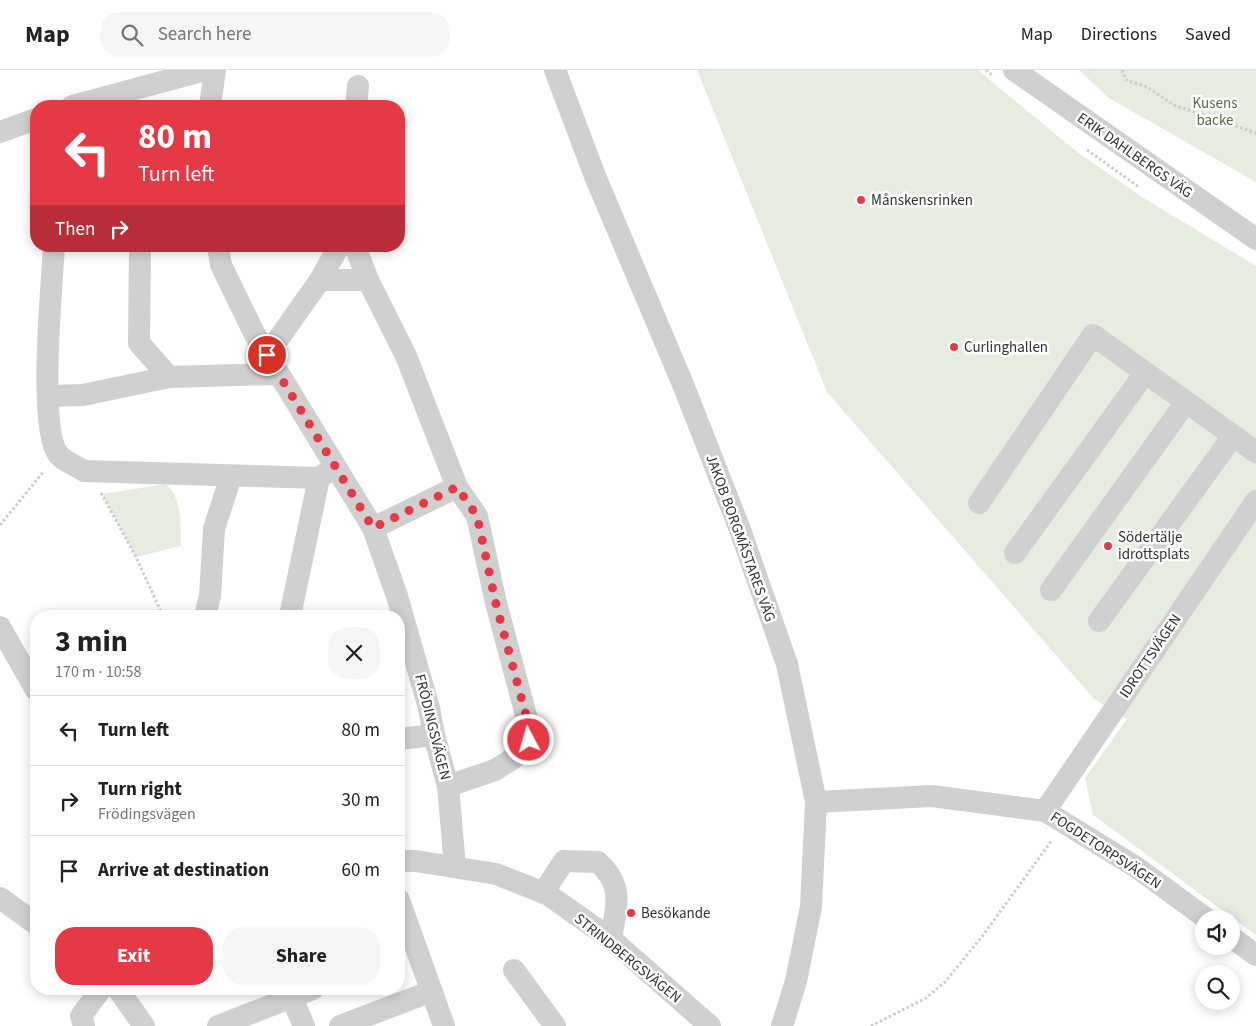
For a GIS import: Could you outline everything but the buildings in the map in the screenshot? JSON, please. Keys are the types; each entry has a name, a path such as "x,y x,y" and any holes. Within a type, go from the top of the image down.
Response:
{"street":[{"path":"106,100 206,70"},
{"path":"211,100 215,70"},
{"name":"JAKOB BORGMÄSTARES VÄG","path":"555,70 595,176 682,382 742,536 787,664 816,802 811,907 796,980 782,1026"},
{"name":"ERIK DAHLBERGS VÄG","path":"1014,70 1256,239"},
{"path":"0,132 30,121"},
{"path":"54,252 48,330 49,428 58,454 84,471 231,476 327,473 292,610"},
{"path":"140,252 140,342 169,378"},
{"name":"FRÖDINGSVÄGEN","path":"219,252 221,266 273,364 327,473 373,528 400,610"},
{"path":"49,396 83,395 169,378 273,364 336,252"},
{"path":"357,252 368,280 406,356 457,487 477,516 496,604 527,719 529,740 514,758 495,770 448,786"},
{"path":"320,280 368,280"},
{"path":"979,503 1093,335 1256,452"},
{"path":"1015,553 1145,373"},
{"path":"1051,590 1186,402"},
{"path":"1099,621 1233,436"},
{"path":"207,610 210,596 214,529 231,476"},
{"path":"373,528 457,487"},
{"name":"IDROTTSVÄGEN","path":"1044,811 1256,501"},
{"name":"FRÖDINGSVÄGEN","path":"405,624 429,708 434,735 448,786 455,867"},
{"path":"0,627 30,680"},
{"path":"405,738 434,735"},
{"name":"FOGDETORPSVÄGEN","path":"816,802 932,796 1044,811 1136,867 1195,910"},
{"path":"543,893 564,861 598,862 610,874 615,887 617,899 611,939"},
{"name":"STRINDBERGSVÄGEN","path":"405,862 496,874 543,893 611,939 710,1026"},
{"path":"0,898 30,920"},
{"path":"405,935 408,952 432,991 444,1026"},
{"path":"1240,943 1256,955"},
{"path":"514,970 555,1026"},
{"path":"340,1026 432,991"},
{"path":"84,1026 81,1016 97,995"},
{"path":"122,995 144,1026"},
{"path":"218,1026 286,995"},
{"path":"291,995 304,1026"}],"path":[{"path":"1122,70 1126,80 1148,87 1174,105 1256,133"},
{"path":"0,525 58,454"},
{"path":"84,471 102,494 136,557 160,610"},
{"path":"871,1026 926,998 945,982 984,934 1064,823"}],"green space":[{"name":"Södertälje idrottsplats","path":"697,70 978,70 1077,152 1142,197 1256,266 1256,935 1240,923 1240,910 1222,910 1093,815 1085,778 1127,719 1094,699 827,392"},
{"name":"Kusens backe","path":"1079,70 1256,70 1256,182 1109,98"},
{"path":"166,484 175,497 180,513 181,546 136,557 102,494"}],"place":[{"name":"Månskensrinken","path":"861,200"},
{"name":"Curlinghallen","path":"954,347"},
{"name":"Södertälje idrottsplats","path":"1108,546"},
{"name":"Besökande","path":"631,913"}],"route":[{"path":"267,355 373,528 457,487 477,516 496,604 527,719 529,740"}]}
